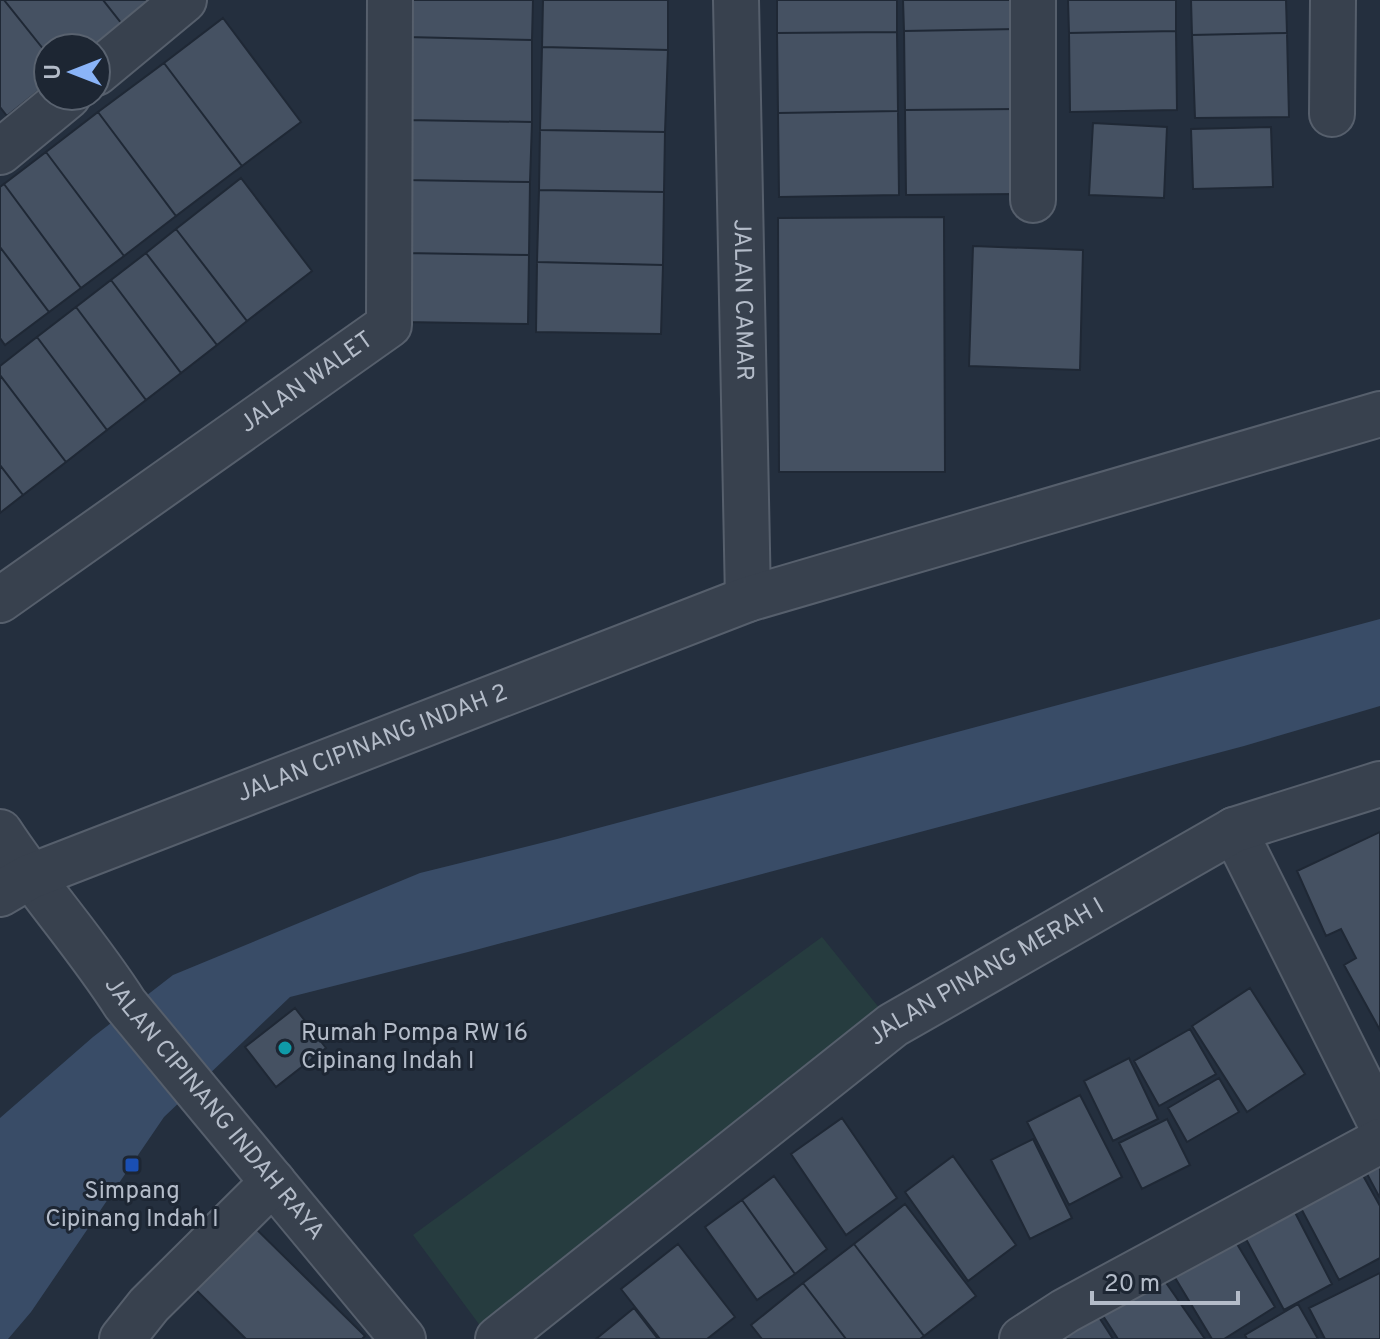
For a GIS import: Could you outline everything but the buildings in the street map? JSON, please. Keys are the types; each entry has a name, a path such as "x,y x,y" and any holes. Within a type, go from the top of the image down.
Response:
{"street":[{"path":"112,60 184,0"},
{"name":"JALAN WALET","path":"0,600 389,325 390,0"},
{"name":"JALAN CAMAR","path":"736,0 748,599"},
{"path":"1033,0 1033,200"},
{"path":"1332,114 1333,0"},
{"path":"0,152 49,112"},
{"name":"JALAN CIPINANG INDAH 2","path":"14,885 748,599 1380,414"},
{"name":"JALAN PINANG MERAH I","path":"498,1339 893,1025 1234,830 1380,784"},
{"path":"1234,830 1380,1122"},
{"name":"JALAN CIPINANG INDAH RAYA","path":"0,832 14,885 104,971 125,1004 403,1339"},
{"path":"1022,1339 1065,1311 1380,1141"},
{"path":"122,1339 149,1305 273,1182"}],"green space":[{"path":"822,937 893,1025 490,1339 413,1235"}],"water":[{"path":"1380,619 1380,706 1244,746 290,997 164,1117 31,1312 8,1339 0,1339 0,1118 93,1037 173,975 420,873"}],"place":[{"name":"Rumah Pompa RW 16 Cipinang Indah I","path":"285,1048"},
{"name":"Simpang Cipinang Indah I","path":"132,1165"}]}
